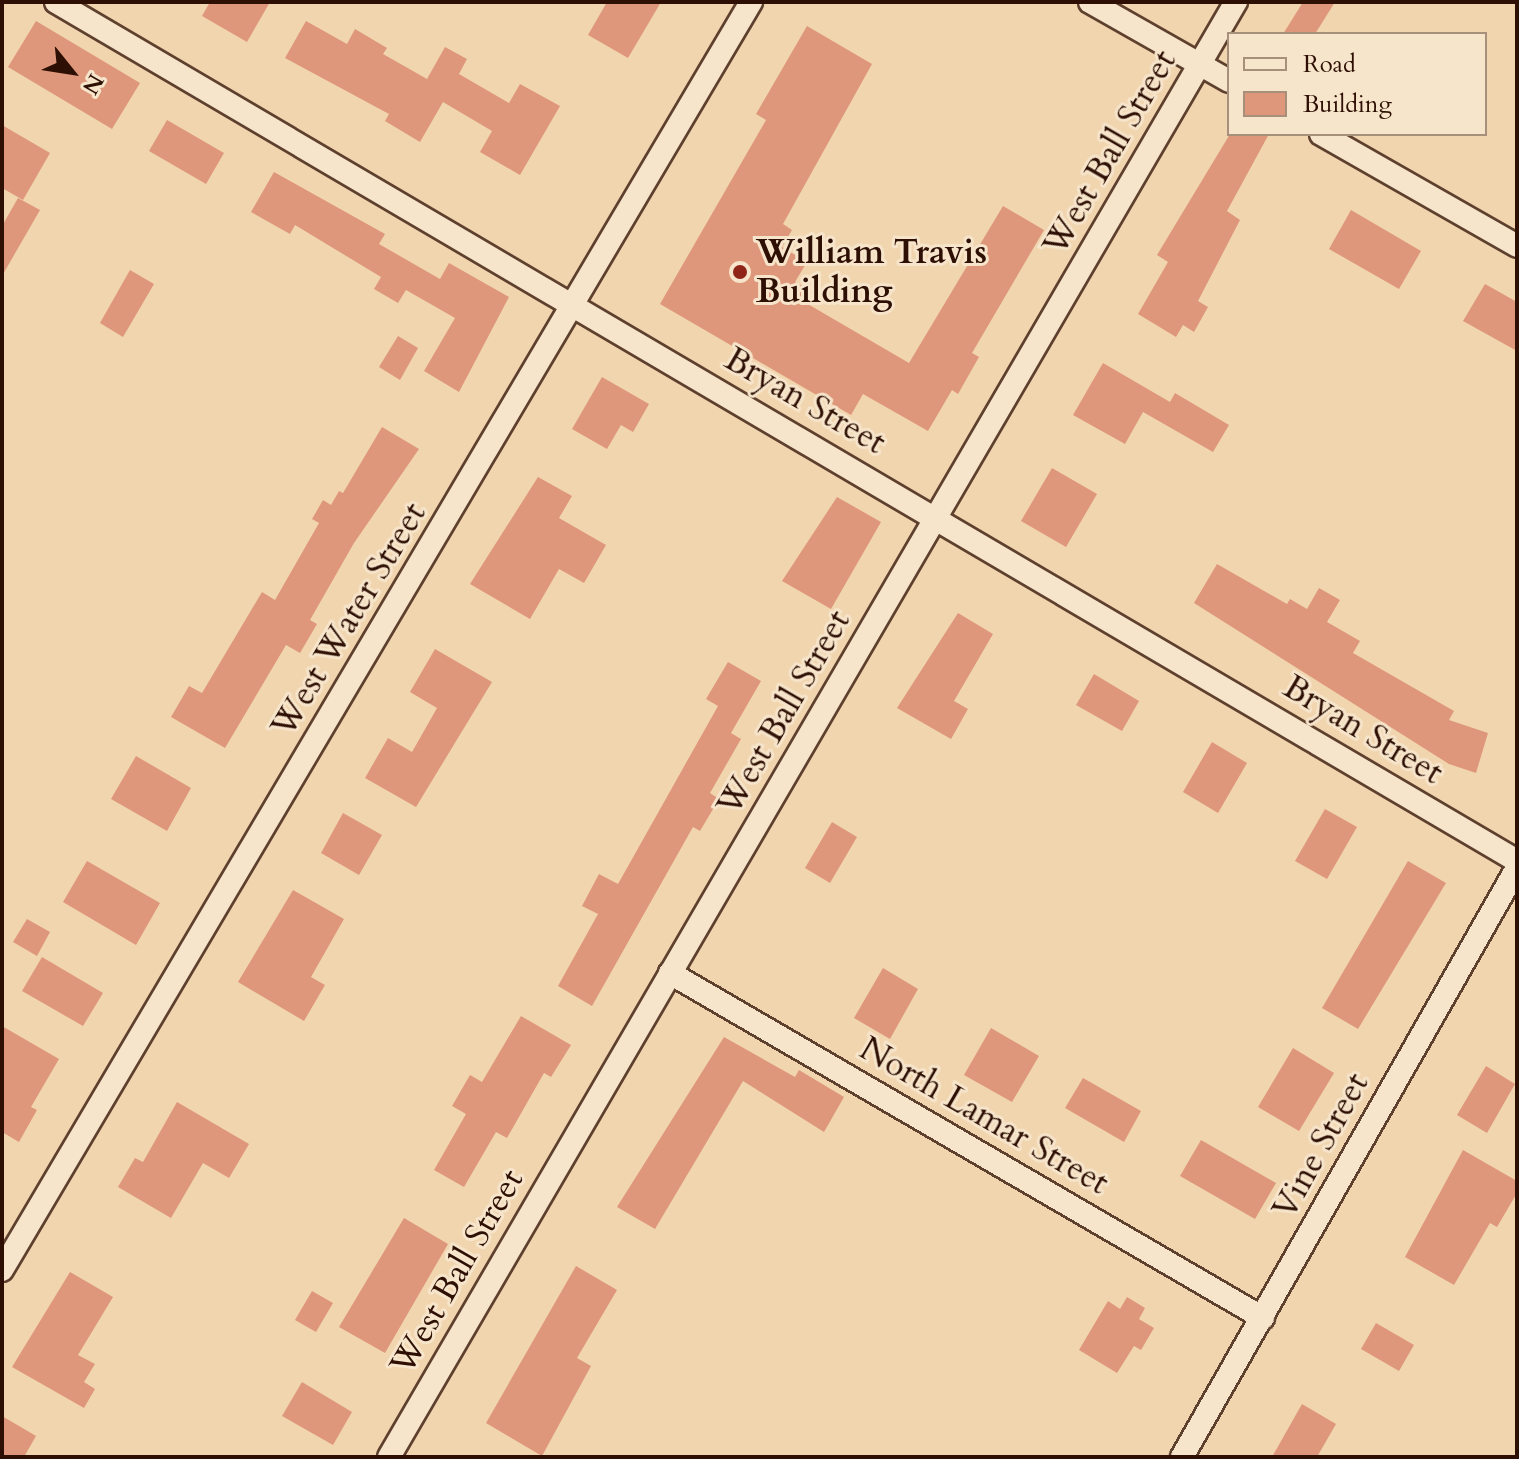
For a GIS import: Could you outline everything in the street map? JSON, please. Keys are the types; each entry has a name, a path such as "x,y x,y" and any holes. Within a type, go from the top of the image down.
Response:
{"street":[{"name":"Bryan Street","path":"56,2 1517,861"},
{"name":"West Water Street","path":"2,1270 575,305 751,2"},
{"path":"1090,2 1227,80"},
{"name":"West Ball Street","path":"389,1457 1236,2"},
{"path":"1324,136 1517,246"},
{"name":"Vine Street","path":"1182,1457 1517,868"},
{"name":"North Lamar Street","path":"670,973 1263,1318"}],"building":[{"path":"210,2 270,2 247,42 202,16"},
{"path":"607,2 661,2 628,58 588,35"},
{"path":"1303,2 1335,2 1316,32 1284,32"},
{"path":"36,21 140,83 112,129 8,67"},
{"path":"306,21 347,44 355,29 387,48 383,54 427,79 445,47 467,59 459,74 509,103 520,84 560,106 520,175 480,152 492,131 443,102 420,142 385,121 389,114 285,58"},
{"path":"807,26 872,64 783,224 792,230 782,247 807,262 795,282 813,292 806,303 909,363 1003,206 1044,230 972,353 979,357 958,394 952,390 928,431 863,394 851,415 660,304 766,120 756,114"},
{"path":"167,120 224,153 206,184 149,151"},
{"path":"2,125 50,153 23,200 2,188"},
{"path":"1229,136 1268,136 1227,211 1240,220 1198,301 1208,307 1194,332 1183,325 1176,337 1138,314 1168,262 1157,255"},
{"path":"274,172 385,234 379,244 440,279 449,263 509,297 459,392 424,371 455,318 406,290 398,303 374,289 381,277 295,225 290,234 251,212"},
{"path":"18,198 40,210 2,276 2,226"},
{"path":"1351,210 1421,251 1399,289 1329,249"},
{"path":"130,270 154,284 123,337 100,323"},
{"path":"1485,284 1517,302 1517,351 1463,321"},
{"path":"398,336 418,348 400,380 379,367"},
{"path":"1103,363 1170,402 1175,393 1229,425 1213,452 1143,412 1125,444 1073,415"},
{"path":"602,377 649,404 633,432 621,425 607,449 572,429"},
{"path":"382,427 419,449 354,543 310,620 317,624 300,653 286,645 225,748 171,717 189,686 202,693 262,592 275,600 319,523 312,519 323,500 331,505 339,491 343,493"},
{"path":"1052,468 1097,494 1066,547 1021,521"},
{"path":"538,477 572,496 559,518 606,545 584,583 559,569 530,619 470,584"},
{"path":"837,497 881,522 831,609 782,581"},
{"path":"1217,564 1287,604 1290,599 1307,609 1319,588 1340,600 1327,622 1360,641 1353,653 1454,711 1449,720 1488,733 1476,773 1449,764 1194,603"},
{"path":"958,613 993,634 954,701 968,709 951,739 897,708"},
{"path":"435,649 492,682 416,807 365,778 388,738 412,752 437,708 410,692"},
{"path":"728,662 761,681 731,733 741,739 710,793 719,799 700,831 693,827 592,1006 558,986 598,914 582,906 599,874 618,884 718,706 706,699"},
{"path":"1094,674 1139,701 1122,731 1076,705"},
{"path":"1212,742 1247,763 1218,813 1183,792"},
{"path":"136,756 191,788 167,831 111,799"},
{"path":"1325,809 1357,827 1327,879 1295,861"},
{"path":"343,813 382,835 359,875 321,853"},
{"path":"832,822 857,837 830,883 805,868"},
{"path":"87,861 160,903 136,945 63,902"},
{"path":"1408,861 1446,883 1358,1029 1322,1008"},
{"path":"293,890 344,919 311,977 325,985 304,1021 238,982"},
{"path":"27,919 50,932 37,956 13,942"},
{"path":"42,957 103,993 83,1026 22,991"},
{"path":"883,968 918,989 890,1039 854,1018"},
{"path":"521,1016 571,1045 551,1077 544,1073 507,1138 496,1132 464,1187 434,1170 466,1114 452,1106 470,1075 482,1082"},
{"path":"2,1026 59,1059 31,1107 37,1110 19,1142 2,1132"},
{"path":"991,1028 1039,1056 1012,1102 964,1075"},
{"path":"724,1037 795,1077 799,1070 844,1097 824,1132 743,1081 655,1229 617,1207"},
{"path":"1293,1048 1334,1073 1299,1131 1258,1107"},
{"path":"1486,1066 1515,1084 1487,1133 1457,1115"},
{"path":"1083,1078 1141,1111 1124,1142 1065,1108"},
{"path":"177,1102 249,1144 229,1178 203,1163 171,1218 118,1187 135,1158 143,1162"},
{"path":"1201,1140 1276,1183 1255,1219 1180,1176"},
{"path":"1463,1150 1517,1181 1517,1193 1497,1227 1490,1223 1454,1285 1405,1257"},
{"path":"404,1218 448,1244 385,1353 339,1327"},
{"path":"576,1266 617,1290 577,1358 591,1366 542,1456 486,1423"},
{"path":"70,1272 113,1297 78,1355 95,1364 84,1382 95,1389 84,1408 12,1367"},
{"path":"312,1291 333,1303 316,1332 295,1320"},
{"path":"1127,1297 1145,1308 1139,1319 1154,1328 1141,1350 1134,1346 1117,1373 1079,1350 1108,1301 1120,1309"},
{"path":"1376,1323 1414,1345 1399,1371 1361,1349"},
{"path":"302,1382 352,1412 333,1445 282,1416"},
{"path":"1302,1404 1336,1424 1317,1457 1272,1457"},
{"path":"2,1416 36,1436 24,1457 2,1457"}],"place":[{"name":"William Travis Building","path":"740,272"}]}
